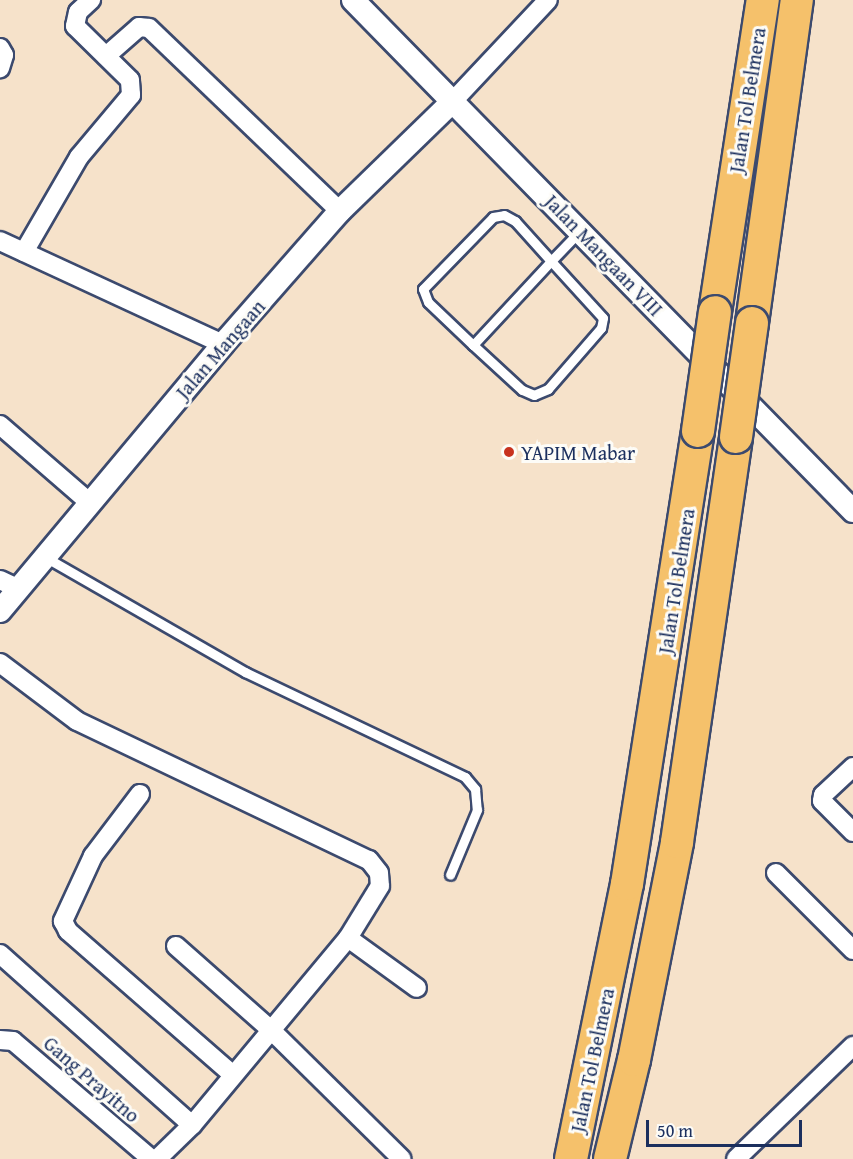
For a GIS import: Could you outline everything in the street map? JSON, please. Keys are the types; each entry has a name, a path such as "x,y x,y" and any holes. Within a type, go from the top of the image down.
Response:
{"highway":[{"name":"Jalan Tol Belmera","path":"571,1159 627,884 763,0"},
{"name":"Jalan Tol Belmera","path":"610,1159 634,1060 677,842 797,0"}],"street":[{"path":"24,252 79,158 130,95 130,80 75,26 78,12 91,0"},
{"name":"Jalan Mangaan VIII","path":"353,0 454,100 853,511"},
{"path":"454,100 548,0"},
{"path":"106,56 139,27 149,28 340,211"},
{"path":"0,48 4,55 0,68"},
{"name":"Jalan Mangaan","path":"0,611 9,584 45,557 223,344 340,211 454,100"},
{"path":"0,241 223,344"},
{"path":"0,425 90,503"},
{"path":"0,663 77,721 369,860 379,873 380,886 348,938 192,1125 157,1159"},
{"path":"853,767 823,795 822,801 853,832"},
{"path":"140,794 93,856 63,921 68,931 233,1075"},
{"path":"776,873 853,950"},
{"path":"348,938 417,988"},
{"path":"176,946 272,1031 402,1159"},
{"path":"0,954 192,1125"},
{"name":"Gang Prayitno","path":"0,1040 13,1041 151,1159"},
{"path":"736,1159 853,1046"}],"lane":[{"path":"504,215 515,221 603,318 602,328 548,389 534,395 522,390 473,345 428,302 423,289 431,278 493,217 504,215"},
{"path":"473,345 580,230"},
{"path":"45,557 245,672 465,777 475,789 477,810 450,875"}],"place":[{"name":"YAPIM Mabar","path":"509,452"}]}
